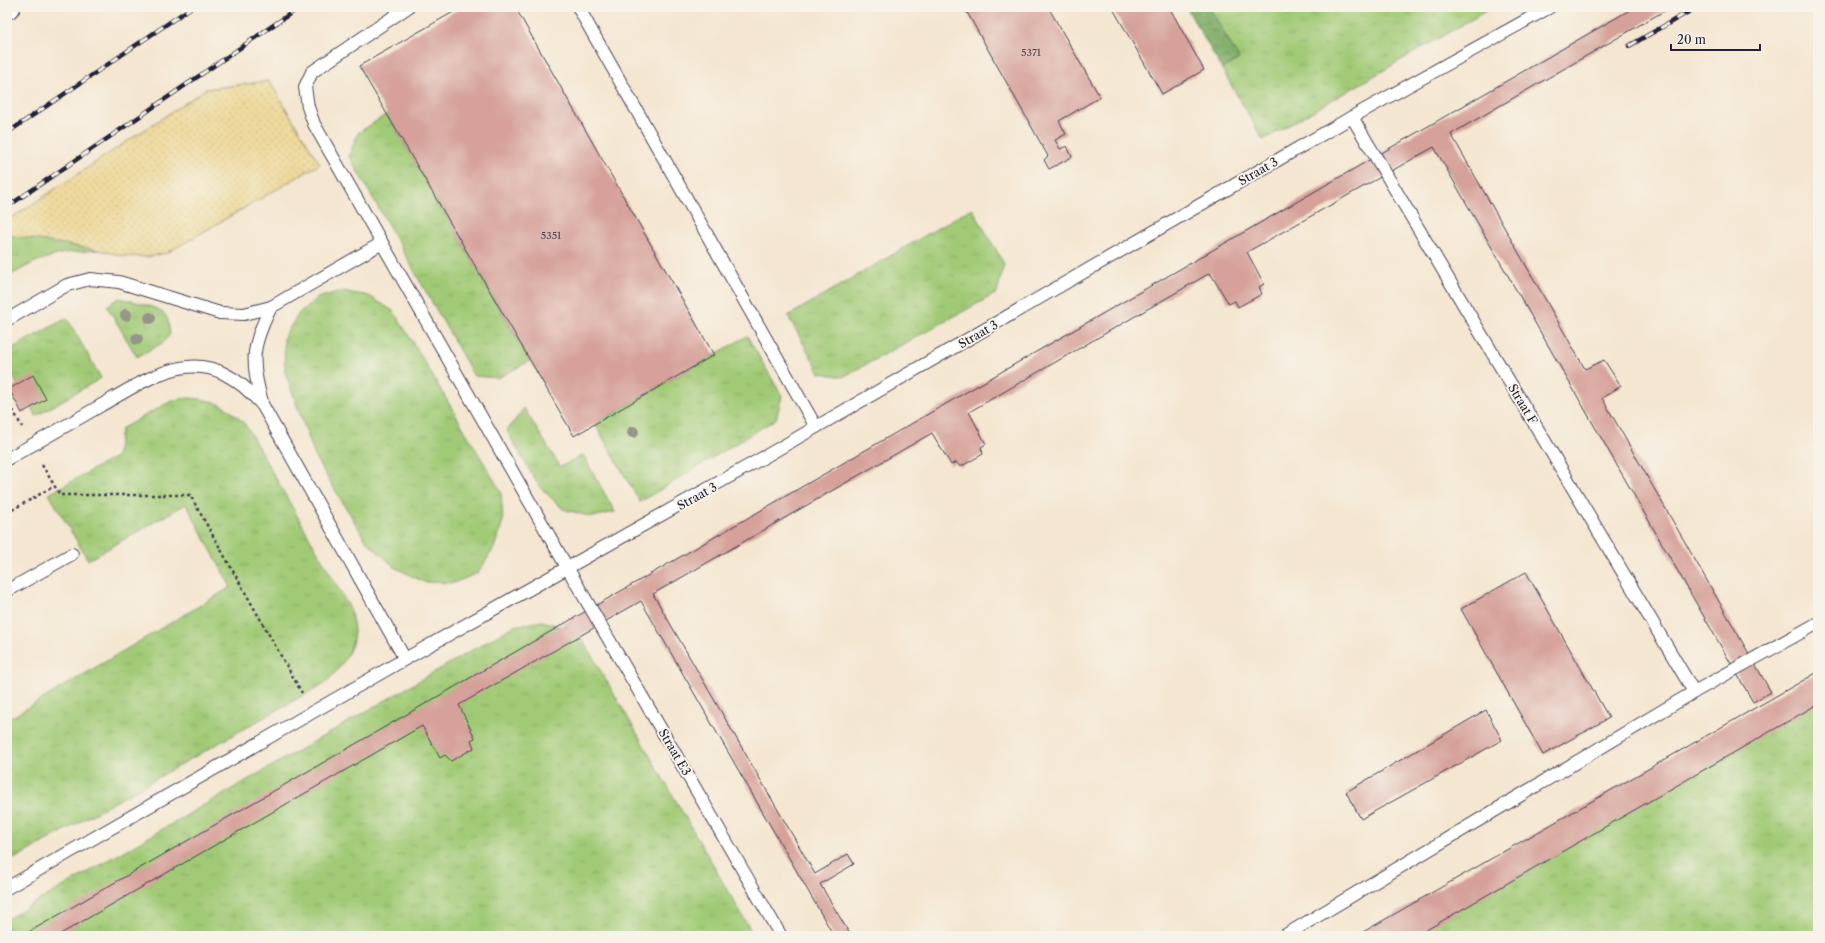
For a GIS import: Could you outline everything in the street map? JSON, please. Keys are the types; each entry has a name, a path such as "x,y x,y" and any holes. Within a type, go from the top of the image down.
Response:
{"lane":[{"name":"Straat E3","path":"408,7 312,72 305,87 308,107 314,124 568,569 782,936"},
{"path":"578,7 816,427"},
{"name":"Straat 3","path":"7,888 405,659 568,569 816,427 1352,117 1550,7"},
{"name":"Straat F","path":"1352,117 1694,692"},
{"path":"7,320 67,285 90,279 119,282 220,313 244,314 271,307 382,243"},
{"path":"263,406 256,381 254,353 259,331 271,307"},
{"path":"7,459 148,378 177,368 200,367 223,372 248,388 263,406 405,659"},
{"path":"7,591 72,554"},
{"path":"1284,936 1694,692 1818,623"}],"path":[{"path":"7,399 31,446 60,496 190,495 312,712"},
{"path":"7,513 54,486"}],"green space":[{"path":"1186,7 1209,7 1239,59 1222,69"},
{"path":"1209,7 1493,7 1263,140 1222,69 1239,59"},
{"path":"387,114 530,361 498,378 474,376 349,156 358,133"},
{"path":"972,208 1004,264 997,293 843,377 820,373 788,316"},
{"path":"9,235 99,250 64,253 37,261 7,277 7,237"},
{"path":"343,291 369,296 393,311 501,492 503,521 494,548 478,573 454,583 424,582 396,568 367,542 316,459 285,372 284,337 299,313 319,297"},
{"path":"119,298 144,304 162,312 168,320 170,334 164,342 137,357 107,306"},
{"path":"67,318 101,378 36,416 7,367 7,351"},
{"path":"747,336 782,396 776,419 640,502 595,424"},
{"path":"190,398 215,402 232,412 245,424 349,607 354,629 351,647 340,666 325,683 7,863 7,720 231,587 186,504 88,560 49,494 117,456 121,429 173,400"},
{"path":"524,408 560,467 583,455 615,512 592,517 563,509 539,486 507,431"},
{"path":"542,621 565,628 583,640 754,936 7,936 7,919 514,626"},
{"path":"1818,684 1818,936 1380,936"}],"sand":[{"path":"269,81 320,164 167,253 147,257 124,256 99,250 9,235 7,237 7,221 206,89"}],"building":[{"path":"462,7 515,7 714,355 574,436 359,66"},
{"path":"964,7 1048,7 1100,97 1059,121 1066,134 1055,140 1060,149 1067,146 1072,157 1049,169 1044,160 1048,156"},
{"path":"1112,7 1169,7 1204,70 1162,94"},
{"path":"1635,7 1671,7 1451,134 1585,369 1604,360 1621,386 1602,398 1771,692 1753,702 1434,147 1247,252 1264,284 1259,287 1262,294 1238,307 1235,301 1229,304 1210,273 969,412 986,444 981,447 983,454 960,467 956,462 951,465 932,433 653,594 815,874 848,854 854,864 820,884 851,936 834,936 641,601 459,705 475,738 471,740 474,748 451,761 445,755 440,758 422,726 57,936 22,936"},
{"path":"33,375 46,399 22,413 9,389"},
{"path":"1526,572 1609,718 1543,755 1461,609"},
{"path":"1818,672 1818,704 1416,936 1356,936"},
{"path":"1486,710 1502,740 1361,819 1346,792"}],"railway":[{"path":"7,133 192,7"},
{"path":"7,207 300,7"},
{"path":"1629,46 1697,7"}]}
